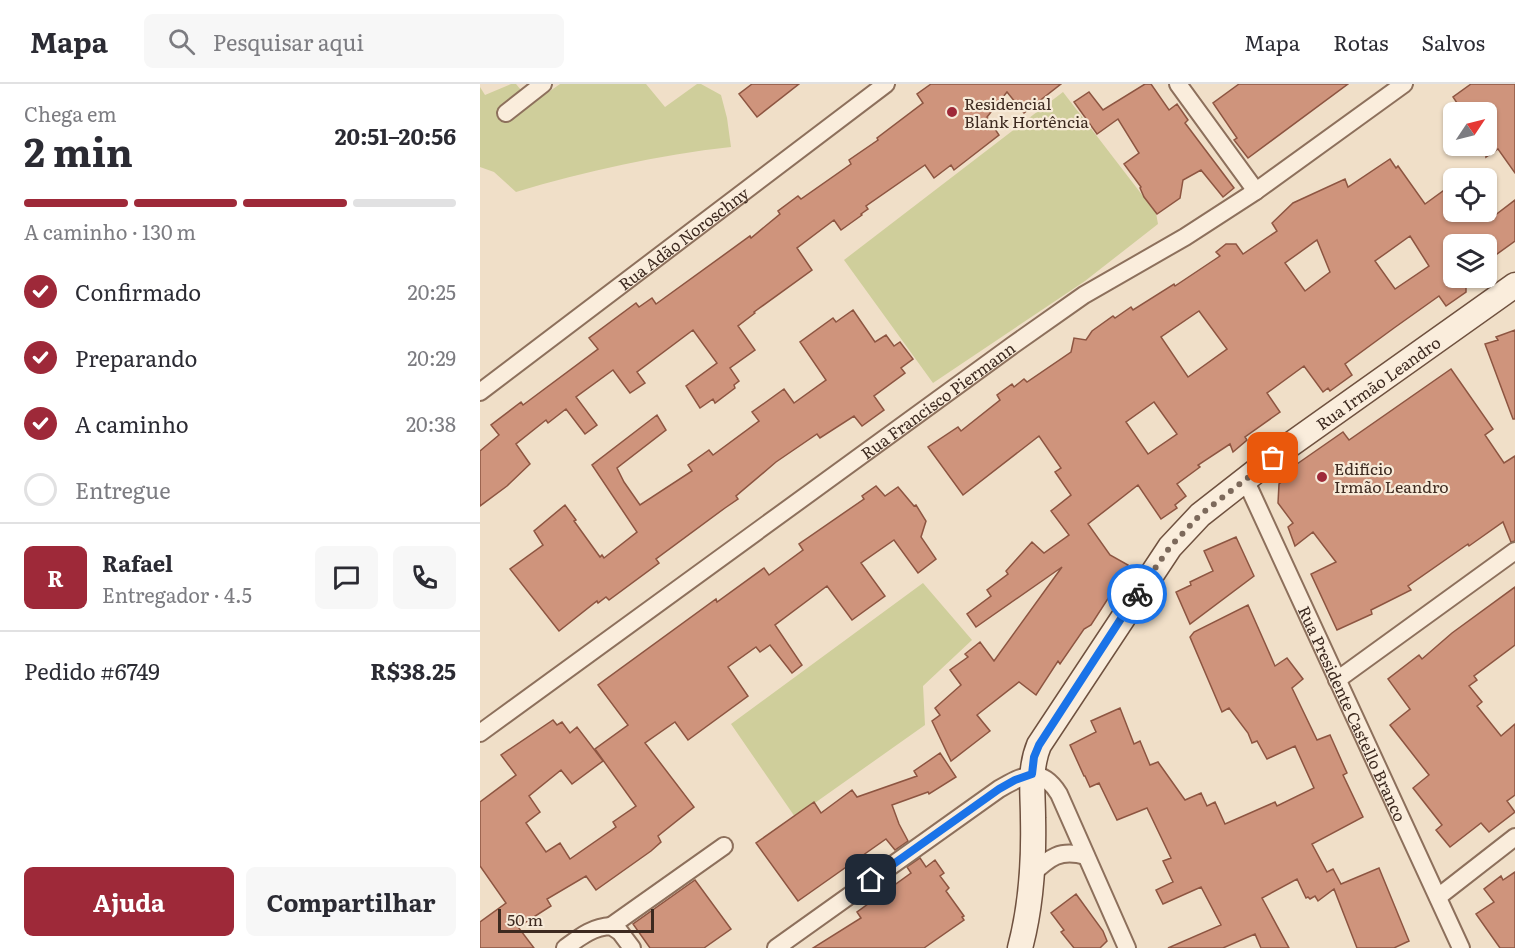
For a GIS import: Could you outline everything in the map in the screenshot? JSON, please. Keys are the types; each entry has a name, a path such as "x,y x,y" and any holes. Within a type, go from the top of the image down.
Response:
{"street":[{"path":"506,113 543,84"},
{"name":"Rua Adão Noroschny","path":"480,392 886,84"},
{"path":"1178,84 1256,191"},
{"name":"Rua Francisco Piermann","path":"480,733 1084,295 1185,237 1256,191 1404,84"},
{"name":"Rua Irmão Leandro","path":"1020,948 1031,874 1034,757 1039,745 1170,547 1200,515 1245,479 1515,285"},
{"name":"Rua Presidente Castello Branco","path":"1245,479 1461,948"},
{"path":"1337,680 1515,551"},
{"path":"776,948 999,789 1032,774 1042,777 1054,787 1127,948"},
{"path":"1438,897 1515,837"},
{"path":"565,948 589,931 598,927 611,926 724,846"},
{"path":"1031,874 1043,863 1062,854 1071,852 1086,856"},
{"path":"611,926 620,932 632,948"}],"shaded area":[{"path":"516,84 531,102 560,84 646,84 665,107 697,84 701,84 721,95 731,147 676,154 622,165 516,192 494,172 480,167 480,87 485,95"},
{"path":"1063,92 1156,213 1158,224 1085,281 933,383 844,260"},
{"path":"923,583 972,640 923,686 925,725 795,817 731,724"}],"building":[{"path":"752,84 799,84 757,117 739,94"},
{"path":"931,84 1061,84 1024,113 1007,92 987,117 999,135 954,170 951,165 934,178 925,165 866,206 868,209 862,215 841,230 834,220 797,248 812,270 738,326 755,350 730,368 739,381 734,385 735,388 715,403 713,399 700,408 686,386 717,363 693,330 637,372 645,383 630,393 613,370 576,397 597,425 585,434 566,409 548,423 546,420 516,444 530,464 507,486 480,506 480,451 499,435 491,425 521,402 523,405 598,349 589,338 636,303 639,307 652,298 656,304 750,236 751,238 780,214 778,211 798,196 801,199 851,164 849,160 878,140 877,138 923,103 917,94"},
{"path":"1145,84 1151,84 1169,110 1177,104 1188,120 1185,123 1234,188 1223,197 1201,170 1183,180 1180,198 1157,214 1124,164 1139,153 1118,119 1097,134 1074,102 1089,92 1103,110"},
{"path":"1239,84 1348,84 1248,158 1234,140 1237,138 1213,103"},
{"path":"1471,84 1515,84 1515,173 1497,150 1497,102 1456,102 1453,97"},
{"path":"1390,159 1396,168 1398,166 1425,204 1443,191 1443,222 1497,222 1497,214 1515,200 1515,241 1497,254 1497,234 1443,234 1443,288 1466,288 1466,292 1446,306 1439,296 1394,328 1345,364 1352,375 1330,391 1328,388 1323,392 1304,366 1267,393 1280,412 1245,437 1247,440 1233,452 1230,444 1198,465 1200,467 1177,484 1186,496 1175,505 1177,508 1161,519 1138,485 1088,524 1110,555 1128,565 1118,579 1120,580 1091,625 1084,629 1060,664 1058,661 1036,695 1019,682 977,715 990,731 951,761 932,721 940,715 935,708 961,685 950,670 968,657 965,654 980,642 994,661 1062,567 976,627 967,614 991,596 987,590 1008,574 1006,571 1032,542 1044,553 1069,535 1051,511 1071,495 1055,472 1061,468 1039,436 963,495 928,447 958,427 961,431 1000,400 997,395 1012,384 1014,387 1024,379 1027,382 1071,352 1074,338 1086,340 1092,331 1113,316 1115,318 1131,307 1133,310 1174,284 1175,286 1220,256 1216,252 1226,244 1236,244 1243,254 1277,231 1272,223 1293,203 1345,179 1348,187","holes":["1410,236 1429,266 1395,289 1375,261","1317,240 1330,272 1305,291 1285,263","1199,311 1227,349 1188,377 1161,337","1154,402 1177,434 1148,454 1126,422"]},
{"path":"853,310 875,342 886,335 894,346 900,342 913,359 901,368 905,373 874,396 884,410 862,426 854,416 820,438 817,434 776,462 736,496 738,499 656,559 659,563 609,600 606,597 598,603 597,601 559,631 510,569 543,545 534,531 565,505 600,557 602,555 604,558 637,532 592,465 657,415 666,430 617,468 640,505 692,471 688,465 709,450 713,455 759,421 752,412 784,389 794,403 826,380 800,342 833,318 836,322"},
{"path":"1515,330 1515,419 1513,419 1485,344 1498,340 1496,337"},
{"path":"1451,369 1493,429 1485,435 1504,463 1515,456 1515,541 1511,542 1503,522 1408,586 1411,590 1371,610 1372,614 1337,630 1311,574 1336,562 1313,532 1295,546 1288,527 1293,523 1278,503 1279,484 1288,477 1284,473 1343,432 1349,440"},
{"path":"876,486 885,496 898,487 914,506 916,505 926,521 921,537 936,559 918,573 894,540 861,563 885,596 852,620 827,586 775,625 802,665 792,673 770,645 760,652 756,647 728,667 748,696 688,740 675,722 645,743 694,807 658,836 661,842 651,851 596,890 586,876 547,899 551,906 518,927 534,948 480,948 480,922 506,903 480,866 480,802 516,775 501,755 553,720 557,725 562,722 570,733 577,727 603,761 572,784 561,770 529,796 540,812 526,823 546,852 560,843 570,859 616,827 613,822 636,806 595,749 628,725 598,685 716,599 717,602 764,568 769,575 803,550 799,544 864,499 862,496"},
{"path":"1236,537 1254,576 1190,624 1176,592 1213,571 1204,551"},
{"path":"1515,587 1515,645 1474,676 1477,680 1469,686 1482,702 1477,706 1501,736 1515,724 1515,795 1507,801 1515,812 1489,832 1481,823 1450,847 1436,830 1442,825 1413,788 1429,775 1390,725 1410,709 1388,679 1419,655 1422,659 1452,633"},
{"path":"1248,605 1275,666 1287,658 1303,679 1292,688 1317,740 1330,735 1347,773 1343,775 1363,817 1312,844 1327,872 1333,869 1341,884 1379,868 1409,941 1394,948 1357,948 1334,889 1318,901 1315,896 1310,899 1306,898 1297,879 1262,898 1289,948 1261,948 1255,934 1223,948 1168,948 1221,925 1201,887 1163,904 1156,890 1173,882 1163,861 1171,858 1147,808 1117,820 1099,783 1090,787 1070,745 1096,732 1091,721 1120,708 1134,744 1140,741 1150,765 1158,762 1185,800 1201,793 1207,806 1215,802 1225,824 1275,802 1277,806 1314,788 1295,746 1267,759 1257,741 1252,743 1248,733 1229,708 1222,712 1190,637 1194,632"},
{"path":"940,753 956,777 929,794 928,792 892,805 908,841 895,850 886,839 798,901 756,843 814,802 821,813 852,790 857,797 917,776 914,771"},
{"path":"920,858 926,867 935,860 944,873 940,876 949,888 946,891 964,916 962,917 964,920 924,948 813,948 861,918 857,912 911,873 907,867"},
{"path":"1515,872 1515,948 1500,948 1476,914 1494,902 1484,889 1501,876 1503,880"},
{"path":"695,880 731,929 704,948 650,948 633,924"},
{"path":"1076,894 1103,931 1107,941 1100,948 1074,948 1061,932 1064,930 1051,913"}],"way so far":[{"path":"1137,594 1170,547 1200,515 1273,458"}],"place":[{"name":"Residencial Blank Hortência","path":"952,112"},
{"name":"Edifício Irmão Leandro","path":"1322,477"}],"route":[{"path":"871,880 999,789 1032,774 1034,757 1039,745 1137,594"}]}
